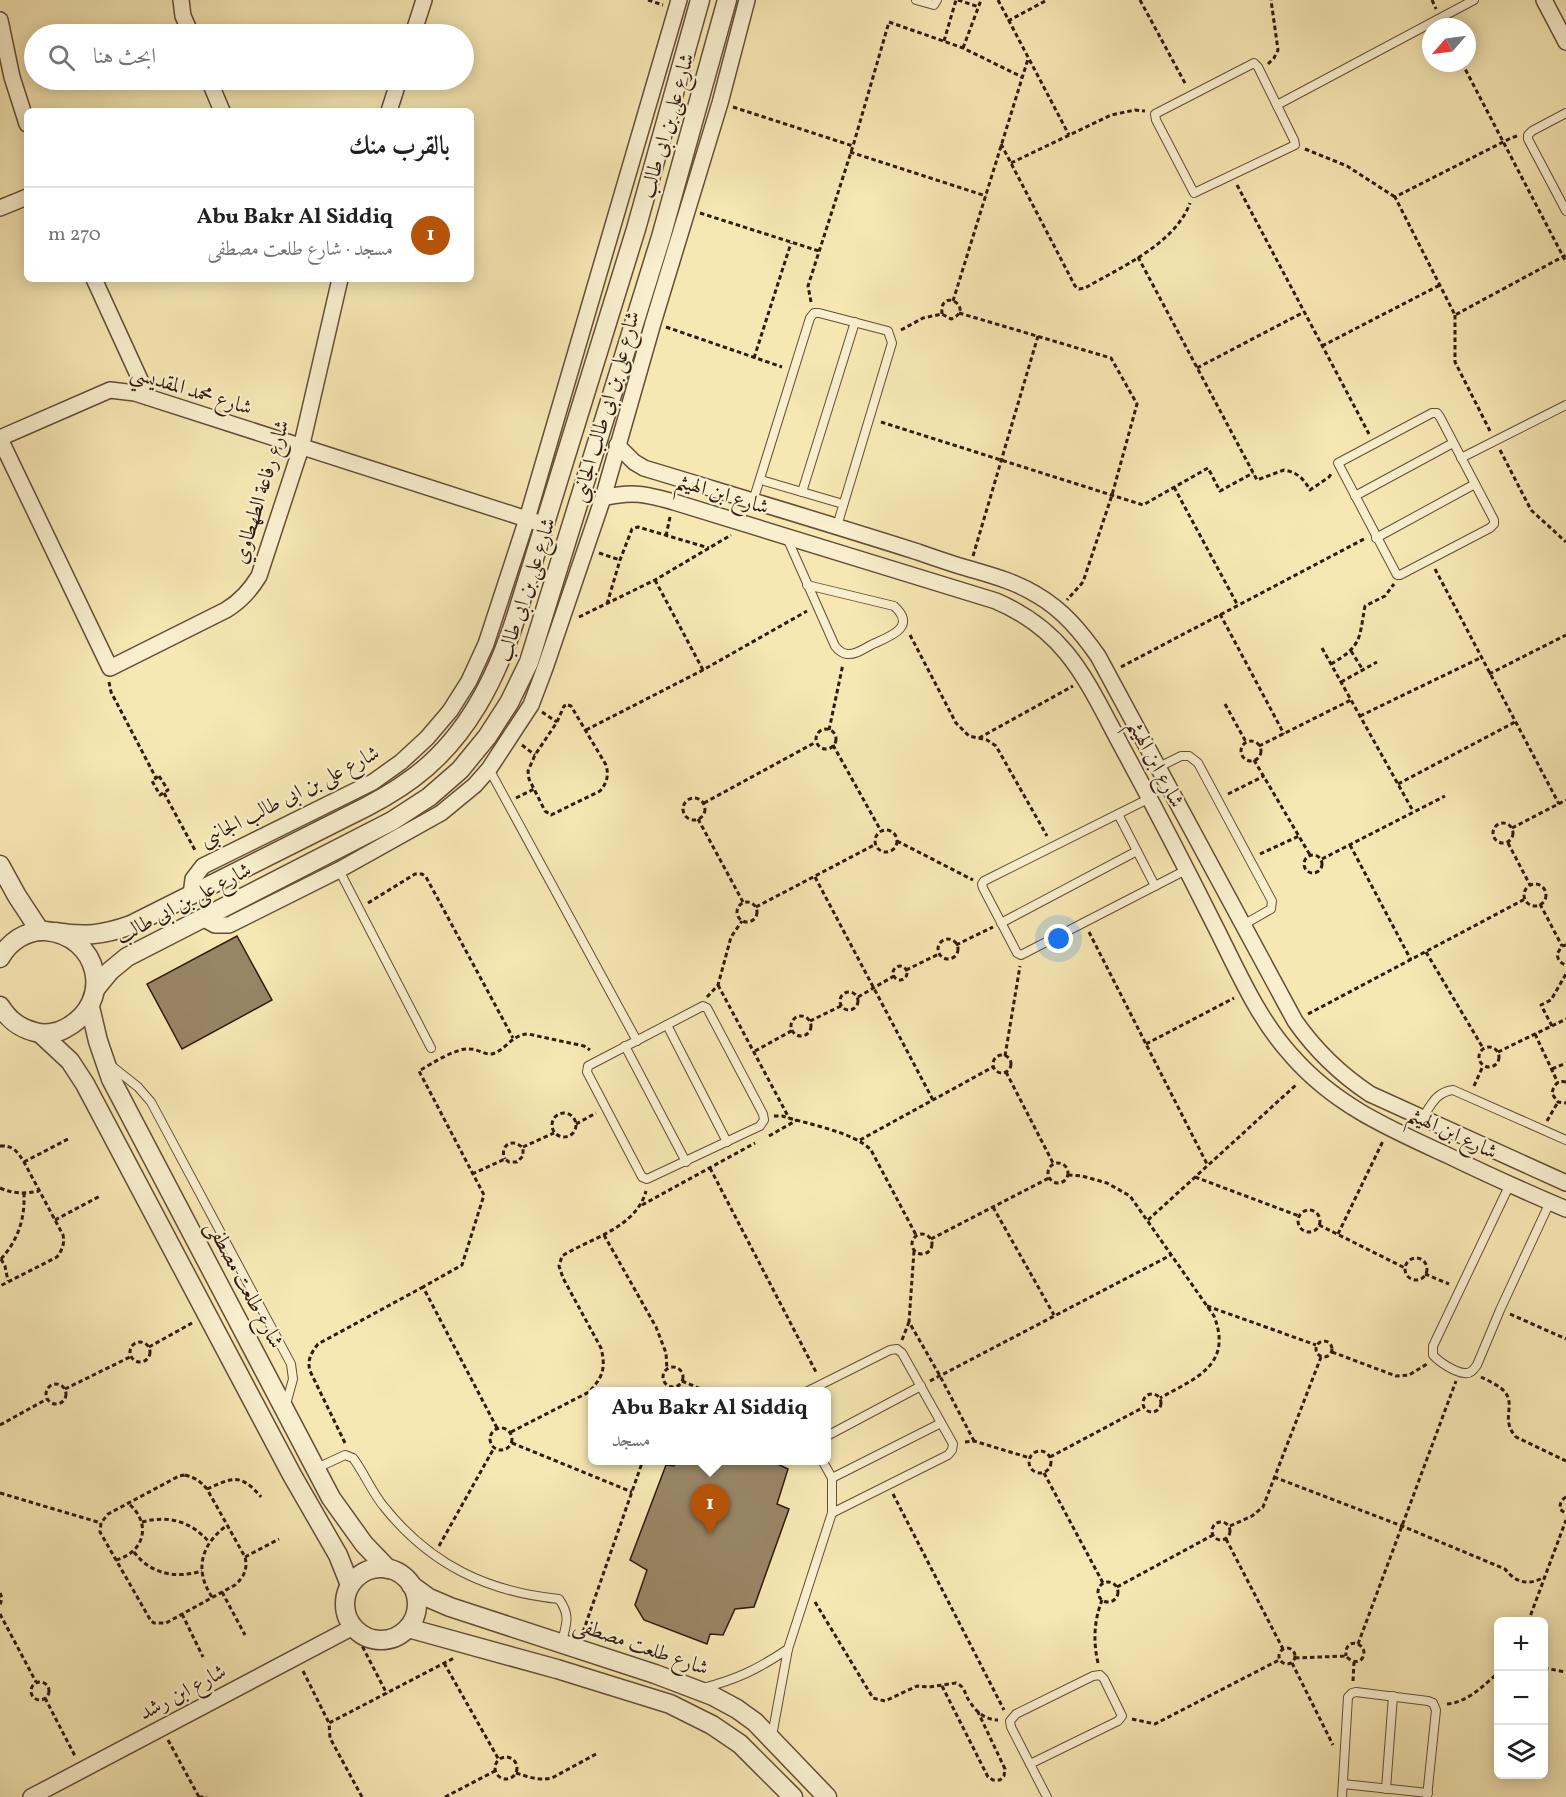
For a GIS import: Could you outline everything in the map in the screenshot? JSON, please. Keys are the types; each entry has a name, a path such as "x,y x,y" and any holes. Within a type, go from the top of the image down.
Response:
{"street":[{"path":"181,0 187,24"},
{"path":"416,24 424,0"},
{"name":"شارع على بن ابى طالب الجانبى","path":"191,895 193,879 203,866 373,782 401,762 427,738 450,711 469,681 486,644 527,519 680,0"},
{"name":"شارع على بن ابى طالب","path":"48,932 94,935 113,932 191,895 381,799 413,778 442,753 466,723 487,691 501,662 636,229 700,0"},
{"name":"شارع على بن ابى طالب","path":"96,988 110,971 127,957 392,821 429,797 460,770 487,737 509,703 529,662 644,320 661,237 727,0"},
{"name":"شارع على بن ابى طالب الجانبى","path":"202,918 215,925 229,925 339,870 441,813 489,769 531,705 603,498 644,320 687,209 720,103 747,0"},
{"path":"1544,0 1566,42"},
{"path":"0,20 12,77 24,115"},
{"path":"213,90 221,108"},
{"path":"390,108 396,90"},
{"path":"0,208 24,198"},
{"path":"636,229 661,237"},
{"path":"95,282 148,397"},
{"name":"شارع رفاعة الطهطاوي","path":"110,669 226,610 240,602 251,590 259,576 301,448 339,282"},
{"name":"شارع محمد المقديسي","path":"0,438 110,390 123,390 545,525"},
{"path":"0,438 110,669"},
{"name":"شارع ابن الهيثم","path":"617,445 634,462 644,468 993,575 1038,595 1058,610 1086,639 1108,673 1295,1021 1321,1054 1352,1082 1370,1094 1566,1183"},
{"name":"شارع ابن الهيثم","path":"603,498 642,493 979,595 1012,608 1041,626 1071,657 1086,679 1248,990 1275,1035 1309,1074 1347,1104 1389,1128 1566,1209"},
{"path":"1169,835 1188,825"},
{"path":"0,865 17,896 48,932"},
{"path":"0,1006 6,1016 22,1028 41,1034 60,1032 77,1022 90,1007 96,988 94,969 86,953 73,939 48,932 26,934 1,949"},
{"name":"شارع طلعت مصطفى","path":"90,1007 111,1079 316,1469 349,1524 388,1569"},
{"path":"0,1031 22,1028"},
{"path":"41,1034 70,1061 85,1084 292,1475 338,1556 350,1585"},
{"path":"373,1569 388,1569 397,1572 411,1585 416,1596 414,1618 408,1628 398,1635 386,1640 374,1639 363,1635 353,1627 345,1607 346,1596 350,1585 360,1575 373,1569"},
{"name":"شارع طلعت مصطفى","path":"411,1585 429,1598 450,1607 698,1689 737,1709 755,1722 827,1797"},
{"name":"شارع ابن رشد","path":"31,1797 353,1627"},
{"path":"408,1628 557,1669 670,1704 712,1725 740,1743 793,1797"}],"lane":[{"path":"916,0 934,5 937,0"},
{"path":"1277,105 1474,0"},
{"path":"1254,63 1295,145 1194,193 1155,114 1191,94 1254,63"},
{"path":"1566,114 1528,135 1566,211"},
{"path":"753,501 810,318 814,313 819,313 888,331 892,343 837,526"},
{"path":"802,492 855,322"},
{"path":"1461,458 1566,405"},
{"path":"1432,413 1437,413 1494,520 1494,524 1430,560 1397,575 1338,463 1374,443 1432,413"},
{"path":"1354,496 1453,443"},
{"path":"761,480 843,504"},
{"path":"1375,536 1475,484"},
{"path":"786,536 807,585 816,606 839,652 854,653 898,632 903,623 901,613 894,606 807,585"},
{"path":"1159,767 1181,756 1189,756 1198,763 1272,901 1271,909 1243,925"},
{"path":"489,769 637,1041"},
{"path":"1150,798 984,881 982,884 1001,923 1017,953 1021,955 1187,869"},
{"path":"1118,814 1155,886"},
{"path":"1001,923 1137,851"},
{"path":"339,870 431,1048"},
{"path":"702,1006 707,1008 763,1114 764,1120 760,1126 686,1162 647,1179 642,1177 587,1072 588,1066 637,1041 702,1006"},
{"path":"667,1024 727,1142"},
{"path":"626,1046 686,1162"},
{"path":"104,1059 138,1087 151,1102 291,1364 293,1379 285,1409"},
{"path":"1422,1119 1438,1095 1453,1090 1566,1140"},
{"path":"1510,1185 1433,1346 1433,1355 1439,1362 1464,1374 1472,1372 1478,1365 1500,1310 1550,1202"},
{"path":"816,1387 890,1350 897,1349 902,1353 953,1444 948,1455 832,1513"},
{"path":"831,1434 921,1386"},
{"path":"832,1478 941,1423"},
{"path":"316,1469 345,1455 353,1458 383,1506 415,1541 434,1556 456,1570 489,1585 532,1596 559,1599 568,1616 569,1645"},
{"path":"771,1737 788,1649 832,1513 832,1478 824,1465"},
{"path":"698,1689 729,1681 758,1669 788,1649"},
{"path":"1030,1764 1118,1721 1122,1716 1104,1679 1100,1676 1093,1676 1016,1714 1010,1721 1011,1727 1030,1764 1047,1797"},
{"path":"1342,1784 1427,1795 1436,1710 1433,1703 1356,1692 1348,1697 1342,1784 1342,1797"},
{"path":"1386,1789 1393,1696"}],"path":[{"path":"945,41 957,0 978,7"},
{"path":"963,48 981,0"},
{"path":"998,0 1070,135"},
{"path":"1008,21 1047,0"},
{"path":"1140,0 1191,94"},
{"path":"1258,67 1268,64 1278,50 1271,0"},
{"path":"814,313 808,286 853,146 889,22 963,48 1022,77"},
{"path":"953,301 1028,59"},
{"path":"1467,72 1565,256 1566,262"},
{"path":"720,103 853,146"},
{"path":"1011,163 1111,115 1135,110 1155,114"},
{"path":"1395,197 1511,138 1528,135"},
{"path":"1001,144 1075,286 1079,289 1085,288 1138,257 1171,233 1185,213 1194,193"},
{"path":"1295,145 1347,166 1395,197 1455,315 1565,256"},
{"path":"850,152 986,196"},
{"path":"1232,176 1374,443"},
{"path":"687,209 819,251"},
{"path":"754,358 791,242"},
{"path":"1138,257 1257,480 1284,470 1298,475 1310,490 1329,477 1338,463"},
{"path":"1322,346 1440,285"},
{"path":"891,337 906,326 923,318 942,314 951,319 956,317 960,308 957,303 948,301 941,308 942,314"},
{"path":"1197,368 1304,312"},
{"path":"959,313 1111,358 1137,404 1112,495 1083,582 1058,610"},
{"path":"644,320 793,371"},
{"path":"969,569 1038,336"},
{"path":"869,419 1143,505 1208,468 1220,490 1253,473"},
{"path":"1174,487 1238,605"},
{"path":"560,626 655,580 748,524"},
{"path":"607,604 628,535 632,529 638,527 709,548"},
{"path":"1108,673 1375,536"},
{"path":"586,549 620,560"},
{"path":"1430,560 1559,804"},
{"path":"1331,664 1351,651 1362,629 1365,606 1385,596 1397,575"},
{"path":"655,580 703,670"},
{"path":"585,730 703,670 816,606"},
{"path":"1220,614 1284,734"},
{"path":"903,623 956,723 964,733 987,740 996,746 1053,847"},
{"path":"1489,674 1566,635"},
{"path":"1322,648 1413,811"},
{"path":"1351,651 1363,670"},
{"path":"829,730 845,654"},
{"path":"1360,716 1480,657"},
{"path":"1341,682 1377,662"},
{"path":"110,669 108,680 111,692 156,778"},
{"path":"978,739 1086,679"},
{"path":"1259,746 1351,700"},
{"path":"1225,704 1246,742"},
{"path":"564,706 571,706 606,765 608,776 603,787 595,794 551,815 545,811 534,789 528,771 531,762 564,706"},
{"path":"1398,784 1515,722"},
{"path":"816,742 817,735 822,730 829,730 835,736 833,745 881,831"},
{"path":"816,742 824,748 833,745"},
{"path":"704,803 816,742"},
{"path":"1246,742 1256,743 1259,746 1260,754 1254,760 1250,761 1243,757 1241,748 1246,742"},
{"path":"1254,760 1310,855"},
{"path":"1217,799 1263,776"},
{"path":"161,777 168,790 159,795 152,782 156,778 161,777"},
{"path":"507,803 534,789"},
{"path":"164,793 203,866"},
{"path":"1322,859 1445,796"},
{"path":"691,797 699,798 704,803 704,812 698,819 692,820 683,813 682,807 691,797"},
{"path":"1512,828 1566,800"},
{"path":"698,819 743,902"},
{"path":"1506,823 1512,828 1513,836 1508,843 1500,844 1492,836 1493,829 1499,824 1506,823"},
{"path":"887,830 896,836 897,841 893,850 888,852 878,849 876,837 881,831 887,830"},
{"path":"1249,859 1299,836"},
{"path":"897,841 982,884"},
{"path":"1508,843 1530,885"},
{"path":"756,907 876,844"},
{"path":"1350,845 1411,960"},
{"path":"1314,854 1322,859 1323,864 1318,872 1308,872 1305,868 1306,858 1310,855 1314,854"},
{"path":"358,908 415,874 422,874 426,877 513,1038"},
{"path":"815,877 933,1100"},
{"path":"1530,885 1539,885 1545,892 1544,901 1540,904 1534,906 1525,899 1524,894 1530,885"},
{"path":"1295,1021 1525,899"},
{"path":"743,902 753,903 756,907 754,920 746,922 738,917 736,911 743,902"},
{"path":"1540,904 1564,945 1557,954 1561,963 1566,965"},
{"path":"742,921 731,937 718,985 789,1118"},
{"path":"957,945 1001,923"},
{"path":"1085,923 1208,1166"},
{"path":"939,954 938,950 942,942 950,940 957,945"},
{"path":"939,954 946,959 954,957 958,949 957,945"},
{"path":"1426,952 1483,1048"},
{"path":"906,970 939,954"},
{"path":"1005,1056 1018,986 1021,955"},
{"path":"902,966 906,970 905,978 901,980 894,976 893,971 897,967 902,966"},
{"path":"1552,1026 1540,1005 1551,1000 1566,974"},
{"path":"858,997 894,976"},
{"path":"1146,1044 1248,990"},
{"path":"847,992 858,997 858,1005 852,1011 843,1009 841,1006 840,998 847,992"},
{"path":"810,1021 841,1006"},
{"path":"799,1016 810,1021 810,1031 806,1034 801,1035 793,1030 793,1022 799,1016"},
{"path":"1498,1052 1566,1019"},
{"path":"754,1051 793,1030"},
{"path":"353,1458 310,1371 308,1363 312,1352 318,1344 462,1264 484,1195 419,1071 460,1050 496,1053 521,1034 584,1046 601,1059"},
{"path":"1535,1034 1558,1083"},
{"path":"1491,1047 1498,1052 1499,1059 1496,1065 1490,1068 1479,1062 1479,1052 1483,1048 1491,1047"},
{"path":"993,1067 994,1060 999,1056 1005,1056 1010,1065 1006,1072"},
{"path":"1552,1070 1566,1063"},
{"path":"1468,1097 1484,1066"},
{"path":"860,1140 993,1067"},
{"path":"993,1067 999,1072 1006,1072"},
{"path":"1006,1072 1053,1164"},
{"path":"1148,1220 1309,1074"},
{"path":"1566,1082 1554,1086 1552,1094 1558,1102 1566,1103"},
{"path":"1542,1130 1558,1102"},
{"path":"576,1124 571,1115 566,1113 556,1115 551,1123 558,1137 568,1137 573,1134 576,1124 606,1108"},
{"path":"764,1120 774,1116 789,1118 860,1140 871,1150 916,1235"},
{"path":"768,1136 797,1120"},
{"path":"1338,1234 1389,1128"},
{"path":"523,1148 554,1133"},
{"path":"24,1162 70,1138"},
{"path":"594,1387 603,1371 604,1361 601,1348 563,1278 559,1266 562,1256 604,1235 631,1217 641,1206 758,1142"},
{"path":"518,1143 523,1148 523,1156 517,1162 513,1163 505,1159 503,1154 507,1144 518,1143"},
{"path":"0,1146 17,1151 63,1235 64,1241 57,1257 0,1286"},
{"path":"472,1174 505,1159"},
{"path":"1058,1162 1066,1166 1068,1175 1065,1181 1053,1182 1049,1178 1048,1170 1053,1164 1058,1162"},
{"path":"710,1168 822,1384"},
{"path":"1068,1175 1095,1179 1130,1196 1214,1316 1219,1329 1220,1342 1217,1356 1210,1368 1199,1377 1160,1398"},
{"path":"931,1239 1049,1178"},
{"path":"1195,1178 1299,1216"},
{"path":"641,1206 646,1193 647,1179"},
{"path":"0,1188 24,1194 39,1191"},
{"path":"9,1282 5,1266 0,1258 8,1251 18,1234 23,1215 24,1194"},
{"path":"55,1220 100,1196"},
{"path":"993,1207 1054,1316"},
{"path":"1306,1210 1315,1212 1318,1215 1319,1225 1310,1231 1305,1230 1300,1227 1299,1216 1306,1210"},
{"path":"1319,1225 1405,1268"},
{"path":"897,1349 909,1322 914,1251 911,1242 916,1235 922,1233 931,1239 933,1245 930,1251 919,1255 914,1251"},
{"path":"604,1235 656,1327 666,1353 667,1370 663,1378 668,1386 676,1387 683,1377 675,1368 667,1370"},
{"path":"940,1376 1171,1255"},
{"path":"1417,1258 1426,1264 1427,1269 1421,1278 1415,1280 1406,1274 1405,1268 1407,1262 1417,1258"},
{"path":"1425,1274 1460,1288"},
{"path":"423,1287 497,1428"},
{"path":"1206,1305 1316,1345"},
{"path":"1500,1310 1566,1339"},
{"path":"149,1347 207,1314"},
{"path":"909,1322 974,1441"},
{"path":"1325,1340 1331,1345 1332,1352 1327,1357 1321,1357 1316,1352 1316,1345 1325,1340"},
{"path":"141,1342 149,1347 149,1358 145,1361 137,1362 130,1357 130,1349 136,1343 141,1342"},
{"path":"1332,1352 1396,1376 1409,1375 1419,1370 1427,1365 1433,1355"},
{"path":"65,1389 130,1357"},
{"path":"1230,1526 1252,1516 1263,1507 1321,1357"},
{"path":"1358,1644 1459,1371"},
{"path":"1472,1372 1504,1390 1510,1405 1508,1424 1516,1437 1566,1461"},
{"path":"682,1381 696,1387"},
{"path":"58,1384 65,1389 66,1395 63,1401 57,1404 46,1399 46,1389 50,1385 58,1384"},
{"path":"511,1432 588,1393"},
{"path":"1152,1393 1160,1398 1159,1409 1154,1412 1144,1407 1142,1403 1147,1395 1152,1393"},
{"path":"0,1425 46,1399"},
{"path":"1050,1457 1144,1407"},
{"path":"497,1428 511,1432 513,1438 508,1448 501,1450 494,1448 491,1444 490,1435 497,1428"},
{"path":"953,1444 974,1441 1029,1458"},
{"path":"512,1443 632,1492"},
{"path":"434,1556 494,1448"},
{"path":"1045,1452 1050,1457 1050,1466 1044,1473 1030,1468 1029,1458 1033,1453 1045,1452"},
{"path":"569,1645 642,1465"},
{"path":"1044,1473 1102,1583"},
{"path":"179,1476 196,1478 207,1490 245,1557 246,1572 242,1579 161,1624 151,1621 100,1532 101,1523 108,1514 128,1503 179,1476"},
{"path":"1274,1477 1402,1526 1505,1569 1510,1575 1523,1582 1538,1581 1544,1577"},
{"path":"207,1490 231,1479 243,1481 253,1487 261,1497"},
{"path":"888,1485 1010,1721"},
{"path":"0,1493 101,1523"},
{"path":"1566,1497 1560,1504 1560,1509 1566,1514"},
{"path":"116,1560 134,1552 142,1538 142,1522 128,1503"},
{"path":"142,1522 160,1519 179,1521 196,1529 209,1542"},
{"path":"1530,1617 1566,1520"},
{"path":"1226,1539 1216,1539 1212,1529 1214,1524 1220,1521 1230,1526"},
{"path":"212,1597 202,1571 202,1561 209,1542 226,1526"},
{"path":"1226,1539 1230,1534 1230,1526"},
{"path":"1117,1587 1213,1535"},
{"path":"245,1557 279,1539"},
{"path":"1226,1539 1283,1649"},
{"path":"134,1552 146,1564 163,1573 183,1575 202,1571"},
{"path":"1102,1583 1110,1582 1117,1587 1118,1592 1117,1598 1112,1601 1102,1600"},
{"path":"1100,1676 1095,1650 1095,1627 1102,1600 1098,1591 1102,1583"},
{"path":"808,1590 873,1698 885,1701 917,1686 942,1686 951,1683 961,1685 978,1712 1005,1769 1004,1776 1000,1780 988,1777 942,1686"},
{"path":"222,1592 245,1635"},
{"path":"0,1593 2,1598 0,1605"},
{"path":"0,1614 36,1682"},
{"path":"182,1614 203,1657"},
{"path":"353,1627 387,1694"},
{"path":"1353,1643 1362,1647 1364,1652 1359,1661 1354,1662 1346,1656 1348,1645 1353,1643"},
{"path":"329,1723 475,1646"},
{"path":"1283,1649 1292,1649 1295,1658 1292,1663 1285,1665 1279,1660 1283,1649"},
{"path":"1295,1658 1346,1656"},
{"path":"296,1657 329,1723 330,1738 362,1797"},
{"path":"1122,1716 1155,1724 1279,1660"},
{"path":"1352,1694 1354,1662"},
{"path":"444,1663 499,1760"},
{"path":"1292,1663 1344,1767"},
{"path":"1548,1669 1566,1672"},
{"path":"1433,1703 1455,1703 1466,1699 1494,1676"},
{"path":"41,1681 48,1686 48,1695 45,1698 38,1700 32,1695 31,1688 36,1682 41,1681"},
{"path":"45,1698 83,1770"},
{"path":"978,1712 992,1720 1010,1721"},
{"path":"162,1728 199,1797 207,1797"},
{"path":"516,1773 536,1780 544,1780 596,1754"},
{"path":"504,1757 513,1759 517,1768 513,1777 508,1779 502,1778 495,1771 496,1762 504,1757"},
{"path":"445,1797 495,1771"}],"building":[{"path":"237,936 272,1000 182,1049 147,984"},
{"path":"666,1465 780,1465 788,1469 777,1504 789,1509 754,1607 735,1609 723,1635 710,1634 707,1644 644,1620 635,1605 647,1570 630,1560"}],"place":[{"name":"Abu Bakr Al Siddiq","path":"710,1534"}]}
